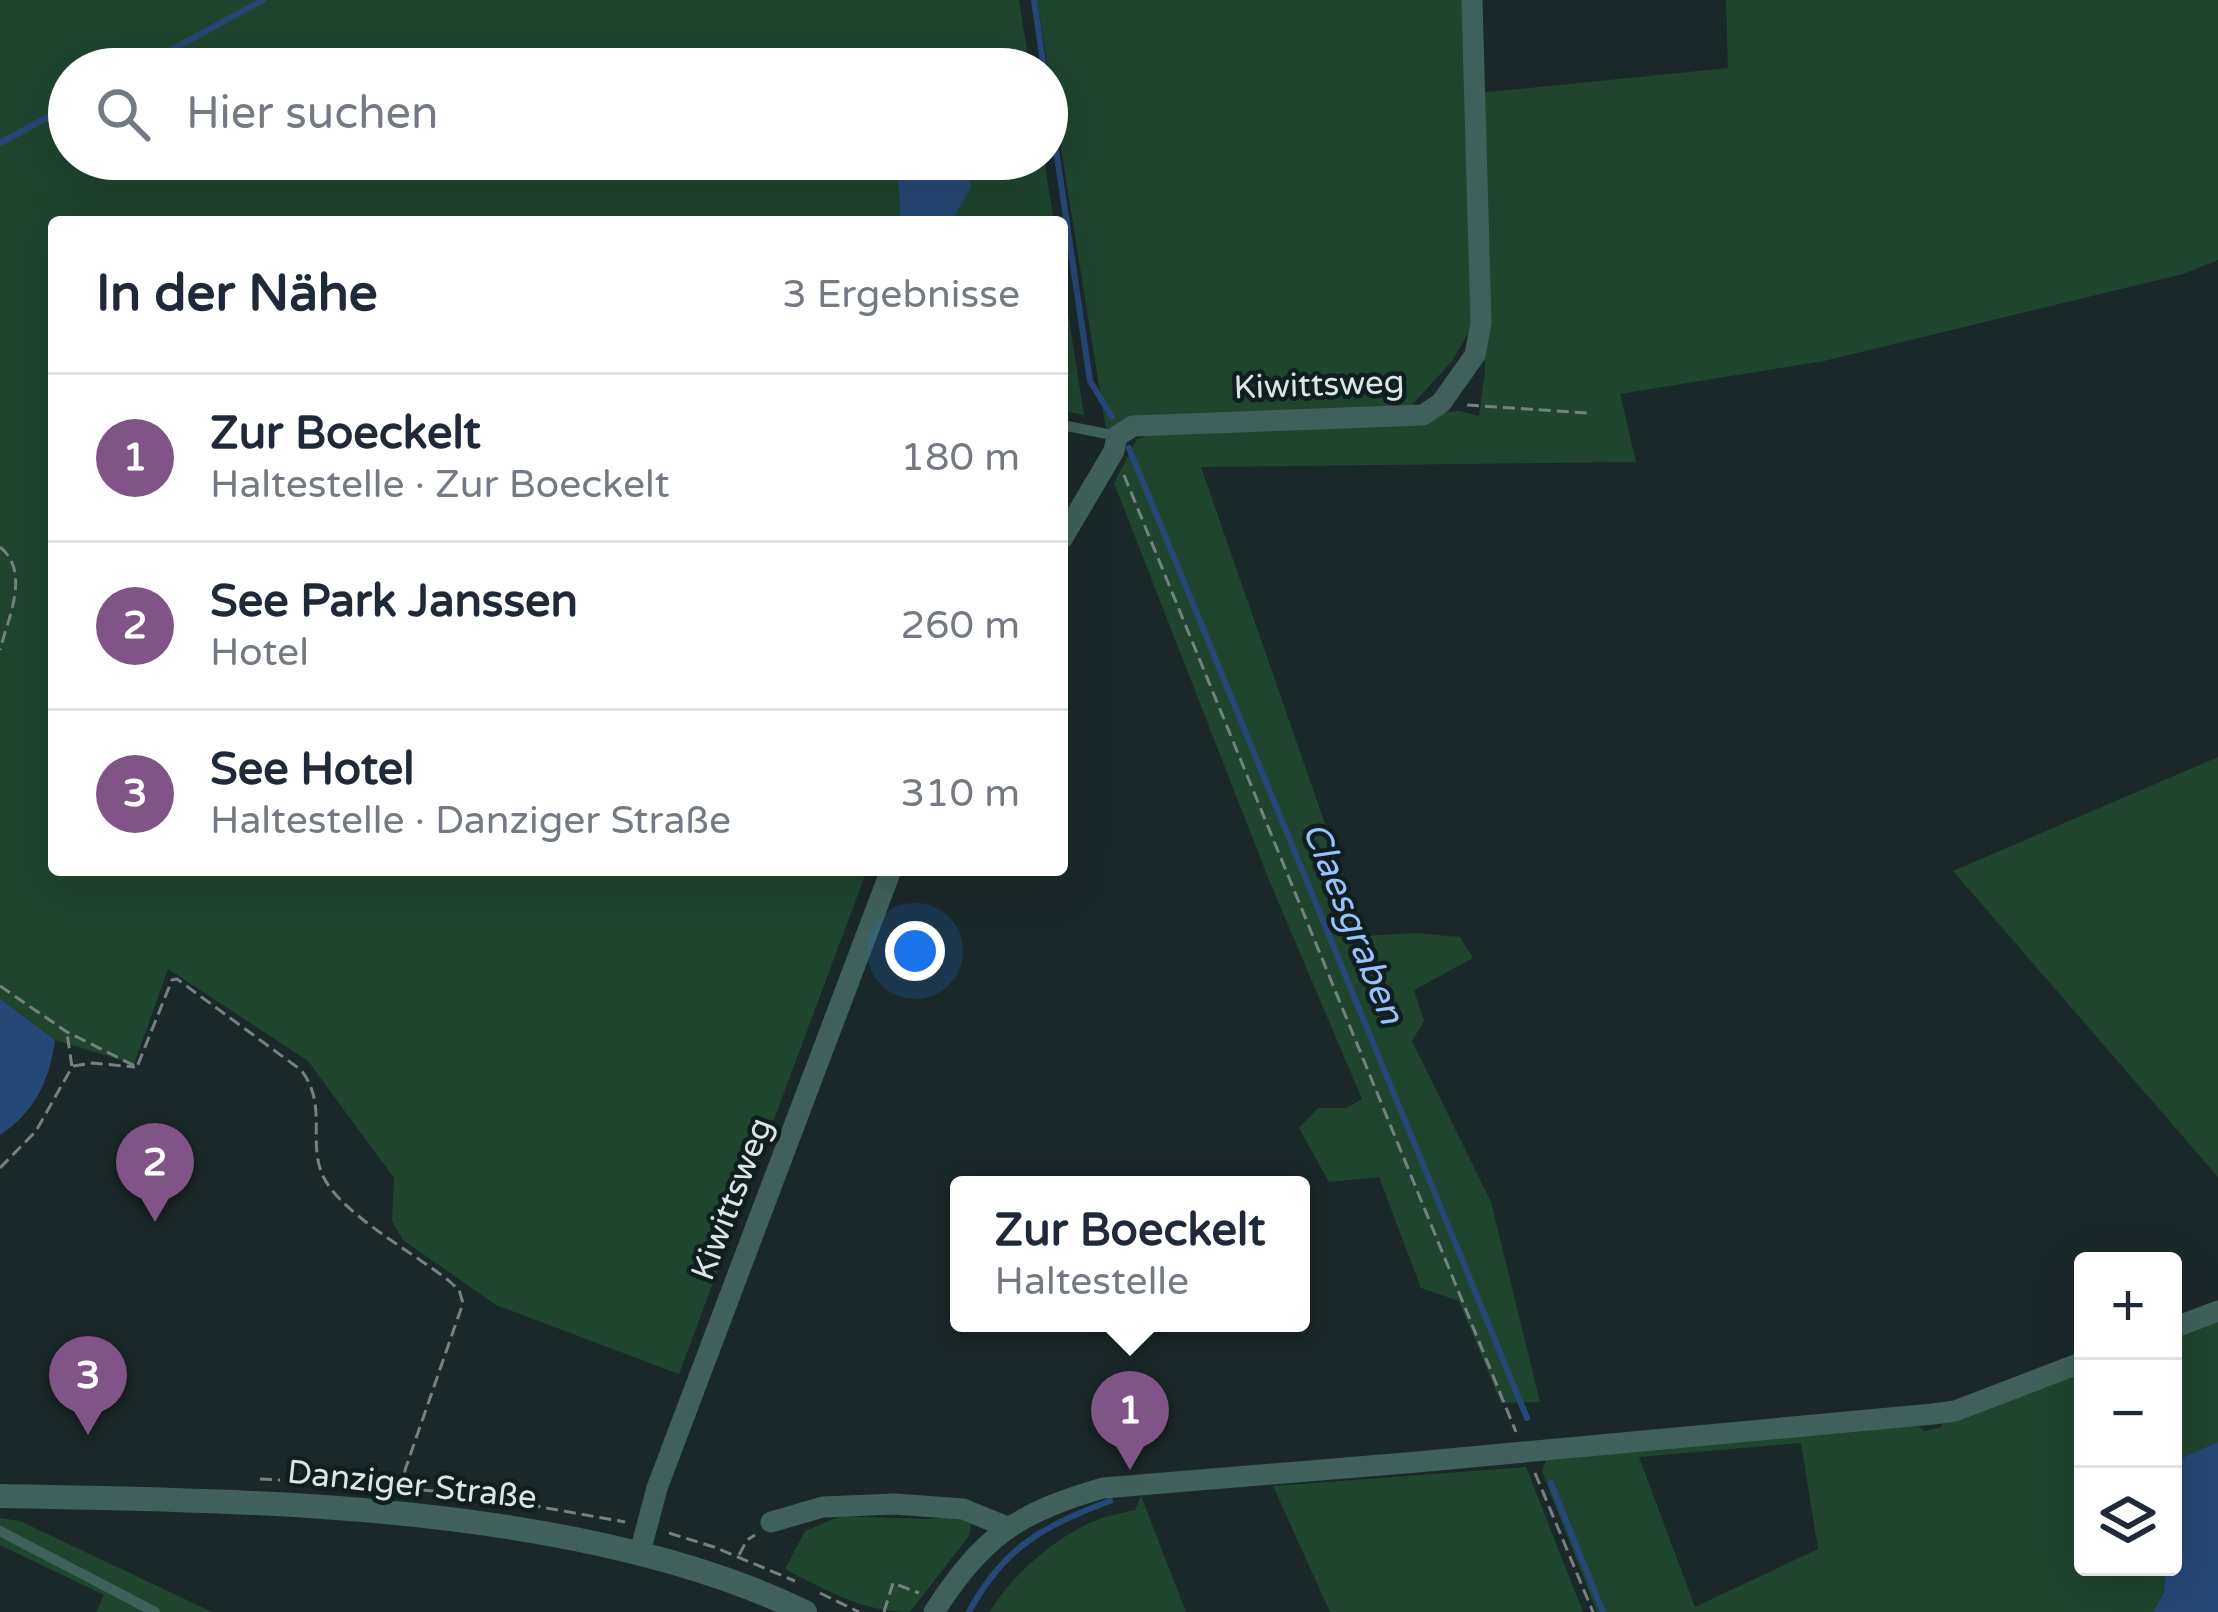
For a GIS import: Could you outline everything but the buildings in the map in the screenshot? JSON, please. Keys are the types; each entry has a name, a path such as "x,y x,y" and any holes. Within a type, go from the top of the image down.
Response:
{"street":[{"name":"Kiwittsweg","path":"1115,443 1133,426 1423,415 1441,403 1474,355 1481,323 1472,0"},
{"path":"1068,527 1115,443"},
{"name":"Kiwittsweg","path":"640,1552 658,1488 889,876"},
{"path":"2182,1325 2218,1312"},
{"path":"934,1612 972,1559 1007,1527 1057,1502 1126,1484 1955,1411 2074,1365"},
{"name":"Danziger Straße","path":"0,1496 212,1500 472,1521 640,1552 696,1568 805,1612"},
{"path":"772,1522 823,1507 895,1504 963,1509 1007,1527"}],"lane":[{"path":"1068,427 1115,443"},
{"path":"0,1531 154,1612"}],"path":[{"path":"1441,403 1587,412"},
{"path":"1115,443 1593,1612"},
{"path":"0,547 15,564 17,578 0,650"},
{"path":"136,1067 172,980 177,979 301,1070 316,1102 320,1164 335,1195 459,1291 460,1315 403,1487"},
{"path":"0,986 67,1031 136,1067"},
{"path":"0,1168 36,1131 72,1067 67,1031"},
{"path":"72,1067 93,1063 136,1067"},
{"path":"738,1556 747,1540 772,1522"},
{"path":"884,1612 892,1583 920,1593"}],"green space":[{"path":"0,0 1019,0 1027,48 48,48 48,180 1047,180 1053,216 48,216 48,876 865,876 679,1374 496,1305 403,1240 392,1221 394,1178 308,1061 168,969 134,1064 55,1040 0,999"},
{"path":"1037,0 1470,0 1473,325 1452,361 1405,413 1184,418 1106,429 1066,180 1068,48 1045,48"},
{"path":"1726,0 2218,0 2218,260 2183,274 1824,361 1620,394 1636,462 1201,467 1364,936 1460,937 1473,958 1414,990 1424,1021 1412,1041 1491,1202 1540,1402 1501,1403 1459,1301 1421,1288 1379,1177 1329,1182 1299,1128 1318,1108 1346,1108 1362,1099 1269,880 1114,483 1137,439 1173,427 1333,425 1459,411 1479,416 1485,371 1478,93 1728,68"},
{"path":"1068,313 1084,415 1068,412"},
{"path":"2218,757 2218,1177 1953,871"},
{"path":"2218,1321 2218,1442 2182,1459 2182,1360 2182,1334"},
{"path":"2074,1372 2074,1576 2165,1576 2164,1592 2153,1612 1597,1612 1542,1472 1546,1460 1918,1425 1924,1431 1942,1427 1942,1421","holes":["1801,1443 1818,1549 1695,1607 1639,1457"]},
{"path":"1526,1467 1583,1612 1330,1612 1273,1486"},
{"path":"1141,1496 1186,1612 990,1612 1010,1584 1052,1546 1097,1520 1135,1510"},
{"path":"841,1516 969,1516 971,1525 969,1536 910,1612 893,1611 845,1598 785,1569 805,1531"},
{"path":"0,1518 20,1521 212,1612 96,1612 104,1595 0,1545"}],"water":[{"path":"969,180 971,187 954,216 899,216 898,182"},
{"path":"0,999 55,1040 38,1094 0,1135"},
{"path":"2218,1442 2218,1612 2153,1612 2164,1592 2165,1576 2182,1576 2182,1459"}],"waterway":[{"path":"175,48 263,0"},
{"name":"Claesgraben","path":"1034,0 1041,48"},
{"path":"0,143 48,117"},
{"name":"Claesgraben","path":"1061,180 1066,216"},
{"name":"Claesgraben","path":"1068,231 1090,381 1112,417"},
{"name":"Claesgraben","path":"1129,448 1527,1418"},
{"name":"Claesgraben","path":"1551,1483 1603,1612"},
{"path":"969,1612 1011,1555 1065,1519 1110,1501"}],"place":[{"name":"See Park Janssen","path":"155,1222"},
{"name":"See Hotel","path":"88,1435"},
{"name":"Zur Boeckelt","path":"1130,1470"}]}
